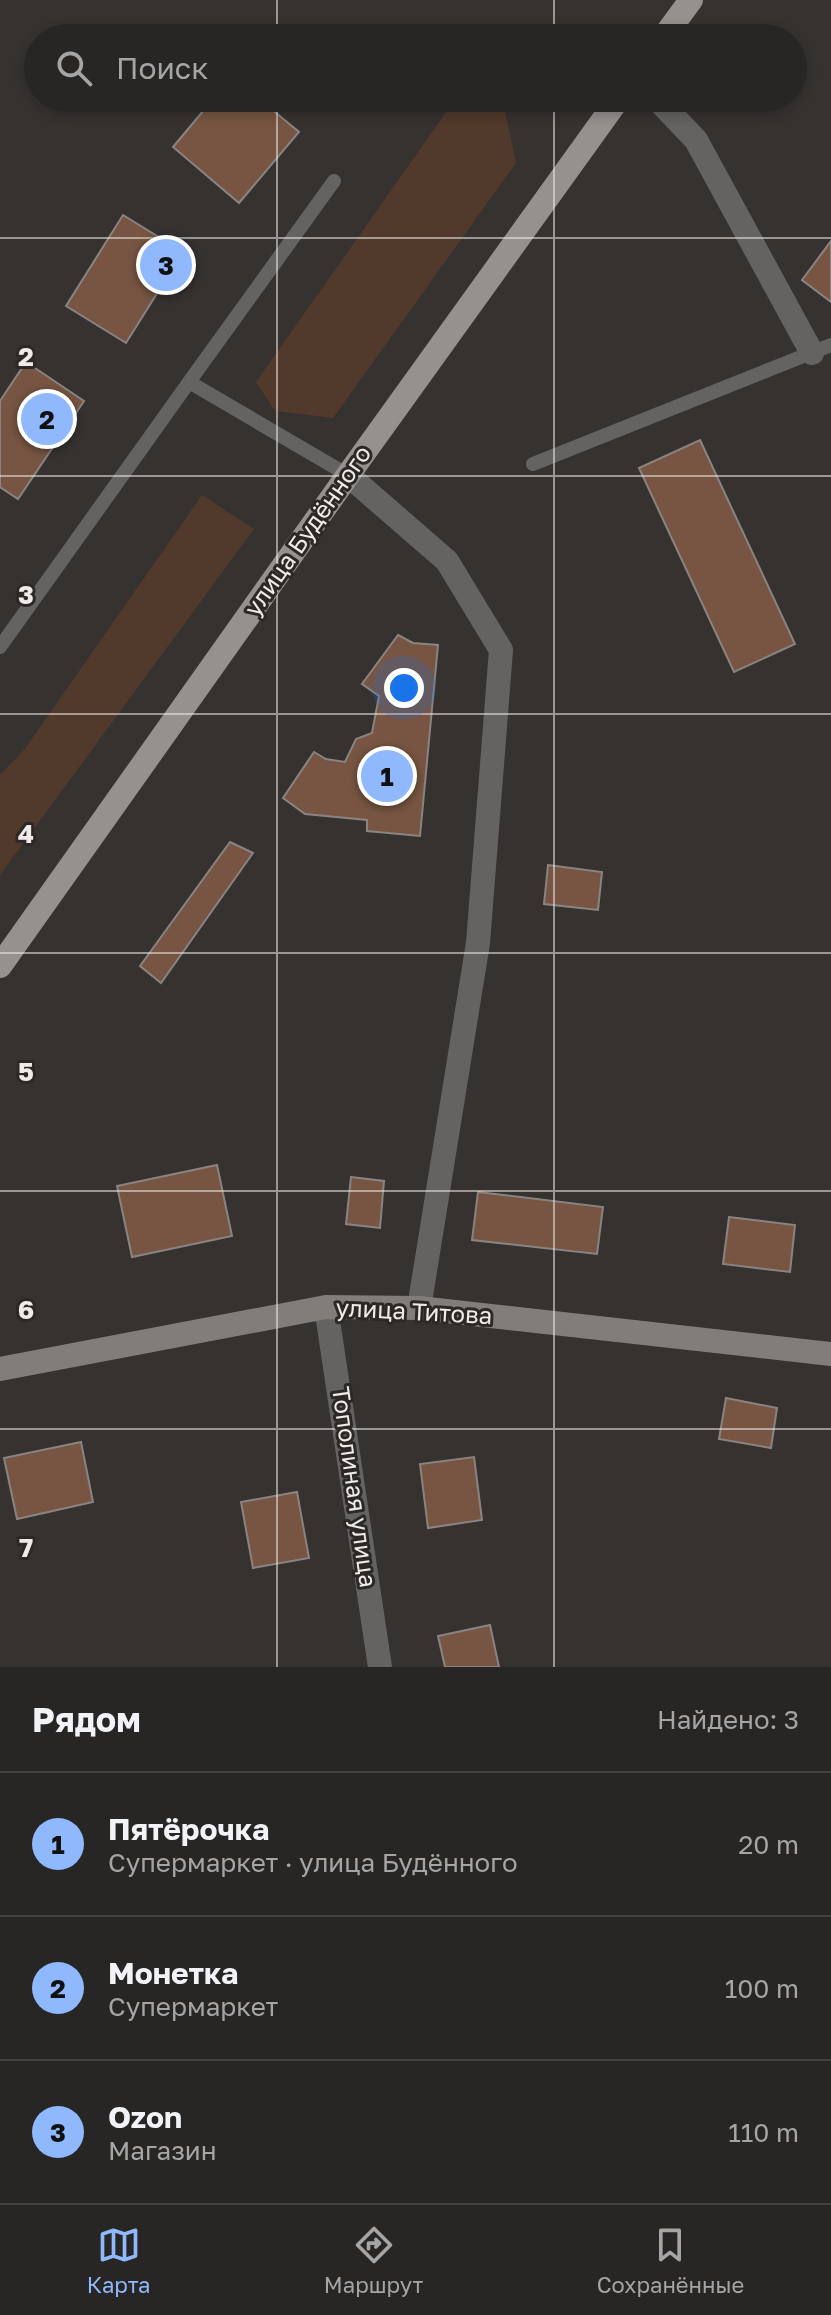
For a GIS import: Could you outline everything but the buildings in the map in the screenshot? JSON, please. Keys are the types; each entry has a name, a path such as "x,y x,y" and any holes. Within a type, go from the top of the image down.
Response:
{"main road":[{"path":"673,24 691,0"},
{"name":"улица Будённого","path":"0,966 609,112"}],"street":[{"path":"669,112 696,140 822,349"},
{"path":"348,475 447,561 501,650 478,943 419,1308"},
{"name":"улица Титова","path":"0,1369 326,1307 419,1308 831,1354"},
{"name":"Тополиная улица","path":"326,1307 380,1667"}],"lane":[{"path":"0,647 334,181"},
{"path":"533,464 822,349"},
{"path":"189,382 348,475"}],"shaded area":[{"path":"446,112 505,112 516,163 333,418 275,411 256,382"},
{"path":"202,495 254,529 0,875 0,775 24,750"}],"place":[{"name":"Ozon","path":"166,265"},
{"name":"Монетка","path":"47,419"},
{"name":"Пятёрочка","path":"387,776"}]}
